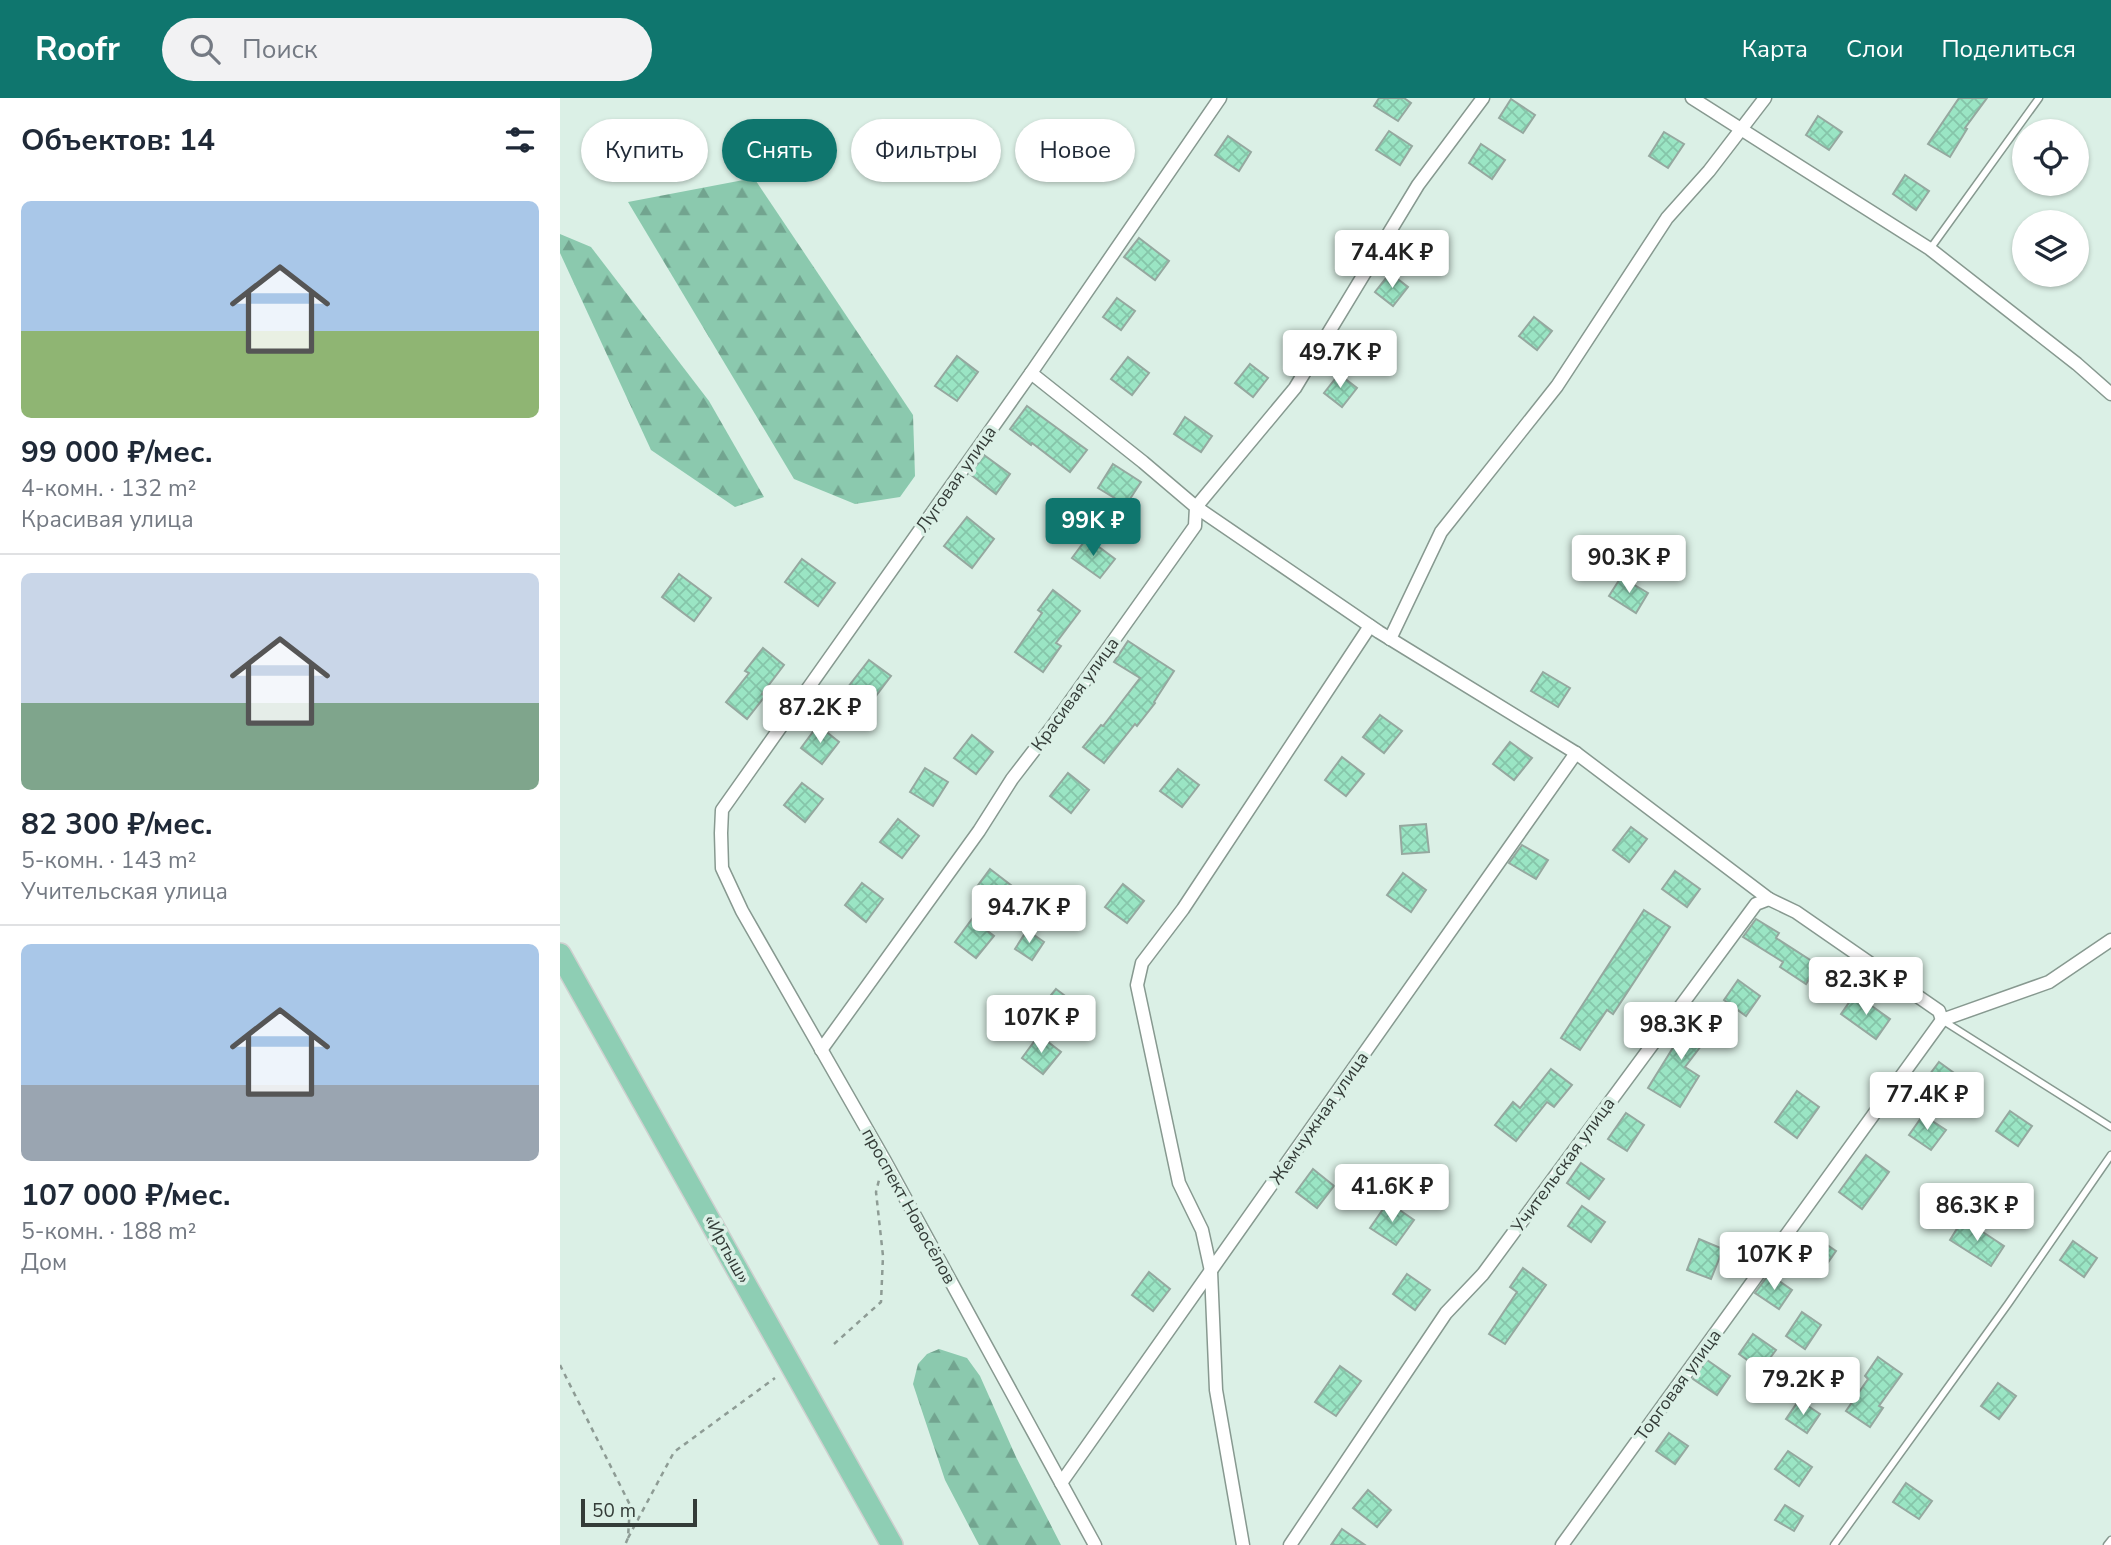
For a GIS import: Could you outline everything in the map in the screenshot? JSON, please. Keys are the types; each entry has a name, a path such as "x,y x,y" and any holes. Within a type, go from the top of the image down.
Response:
{"highway":[{"name":"«Иртыш»","path":"560,954 892,1545"}],"street":[{"name":"Луговая улица","path":"722,868 722,810 1031,373 1220,98"},
{"path":"1196,507 1295,388 1418,185 1483,98"},
{"path":"1692,98 1930,249 2077,364 2111,394"},
{"path":"1390,639 1441,532 1557,386 1667,218 1742,130 1765,98"},
{"path":"1031,373 1196,507 1390,639 1576,753 1769,899 1797,912 1939,1011 1942,1020 2049,982 2111,940"},
{"name":"Красивая улица","path":"821,1050 1195,526 1196,507"},
{"path":"1242,1545 1216,1390 1211,1271 1202,1230 1179,1183 1137,985 1142,963 1182,909 1370,626"},
{"name":"Жемчужная улица","path":"1061,1483 1576,753"},
{"name":"проспект Новосёлов","path":"722,868 742,911 885,1161 1095,1545"},
{"name":"Учительская улица","path":"1290,1545 1446,1313 1483,1274 1756,904 1769,899"},
{"name":"Торговая улица","path":"1562,1545 1942,1020"}],"lane":[{"path":"1930,249 2039,98"},
{"path":"1942,1020 2111,1127"},
{"path":"1834,1545 2111,1156"},
{"path":"2107,1545 2111,1540"}],"path":[{"path":"834,1344 881,1302 883,1256 876,1192 885,1161"},
{"path":"560,1365 630,1505 628,1538"},
{"path":"625,1545 674,1452 775,1378"}],"green space":[{"path":"733,182 757,182 913,415 915,476 900,497 855,504 794,479 628,202"},
{"path":"560,234 591,247 709,401 764,497 735,507 651,450 560,253"},
{"path":"939,1349 967,1358 980,1376 1016,1457 1061,1545 979,1545 945,1480 913,1384 918,1364 927,1354"}],"building":[{"path":"1379,98 1404,98 1411,103 1398,121 1374,106"},
{"path":"1959,98 1987,98 1965,128 1967,129 1950,157 1928,144"},
{"path":"1511,99 1535,115 1523,133 1499,118"},
{"path":"1818,116 1842,132 1829,150 1806,135"},
{"path":"1389,131 1412,146 1400,165 1376,150"},
{"path":"1664,132 1684,144 1668,168 1649,156"},
{"path":"1228,136 1251,152 1239,171 1215,155"},
{"path":"1481,144 1505,160 1492,179 1469,163"},
{"path":"1905,175 1929,191 1916,210 1893,194"},
{"path":"1139,238 1169,261 1155,280 1124,257"},
{"path":"1390,273 1408,287 1393,306 1375,292"},
{"path":"1117,298 1135,311 1121,330 1103,317"},
{"path":"1534,317 1552,331 1537,350 1519,336"},
{"path":"957,356 978,372 957,401 935,386"},
{"path":"1128,357 1149,373 1132,395 1111,379"},
{"path":"1250,364 1268,378 1253,397 1235,383"},
{"path":"1339,374 1357,388 1342,407 1324,393"},
{"path":"1027,406 1087,450 1070,472 1010,429"},
{"path":"1185,417 1212,436 1201,452 1174,434"},
{"path":"984,455 1010,474 996,494 970,474"},
{"path":"1113,464 1141,482 1126,505 1098,488"},
{"path":"967,517 994,539 972,568 944,546"},
{"path":"1087,538 1115,559 1100,578 1072,558"},
{"path":"802,559 835,583 818,606 785,582"},
{"path":"679,574 711,598 694,621 662,597"},
{"path":"1621,577 1648,593 1636,613 1609,596"},
{"path":"1053,590 1080,611 1056,643 1061,646 1043,672 1015,652 1042,613 1038,610"},
{"path":"1128,641 1174,671 1155,703 1104,763 1083,747 1140,678 1114,662"},
{"path":"763,648 784,665 747,719 726,702 749,673 745,671"},
{"path":"869,660 891,676 863,713 841,696"},
{"path":"1543,672 1570,688 1558,707 1531,691"},
{"path":"1380,715 1402,731 1384,753 1363,737"},
{"path":"818,725 839,742 822,764 801,748"},
{"path":"972,735 993,752 976,774 954,758"},
{"path":"1510,742 1532,758 1514,780 1493,764"},
{"path":"1342,757 1364,774 1346,796 1325,780"},
{"path":"925,768 948,782 933,806 910,792"},
{"path":"1178,769 1199,785 1182,807 1160,791"},
{"path":"1068,773 1089,790 1071,813 1050,796"},
{"path":"802,783 823,799 805,822 784,805"},
{"path":"898,819 919,836 902,858 880,842"},
{"path":"1426,824 1429,852 1402,854 1400,826"},
{"path":"1631,827 1647,839 1629,862 1613,850"},
{"path":"1522,845 1548,860 1536,879 1509,863"},
{"path":"990,869 1012,886 994,908 973,892"},
{"path":"1675,871 1700,889 1687,907 1662,889"},
{"path":"1403,873 1426,890 1411,912 1387,895"},
{"path":"862,883 883,899 866,922 845,905"},
{"path":"1123,884 1144,901 1127,923 1105,907"},
{"path":"1644,910 1670,927 1613,1014 1607,1010 1580,1050 1561,1038"},
{"path":"972,919 994,936 976,958 955,942"},
{"path":"1756,919 1779,933 1776,938 1818,965 1806,984 1780,967 1783,962 1743,937"},
{"path":"1027,930 1044,942 1032,960 1015,949"},
{"path":"1738,980 1760,996 1746,1016 1724,1000"},
{"path":"1056,989 1077,1005 1059,1027 1038,1011"},
{"path":"1855,994 1890,1019 1876,1039 1841,1014"},
{"path":"1692,1013 1714,1029 1685,1067 1699,1076 1680,1107 1648,1088 1674,1046 1670,1044"},
{"path":"1039,1035 1061,1052 1043,1074 1022,1058"},
{"path":"1939,1062 1961,1078 1947,1098 1924,1082"},
{"path":"1551,1069 1572,1085 1554,1107 1547,1102 1516,1141 1495,1125 1513,1102 1520,1108"},
{"path":"1797,1091 1819,1107 1797,1138 1775,1122"},
{"path":"2010,1111 2032,1126 2018,1146 1996,1131"},
{"path":"1626,1113 1644,1125 1627,1151 1608,1139"},
{"path":"1923,1115 1946,1130 1931,1150 1909,1135"},
{"path":"1866,1155 1889,1172 1862,1209 1839,1192"},
{"path":"1581,1163 1604,1179 1589,1199 1567,1183"},
{"path":"1313,1169 1334,1186 1317,1208 1296,1192"},
{"path":"1388,1202 1414,1220 1396,1245 1370,1228"},
{"path":"1582,1206 1605,1222 1591,1242 1568,1226"},
{"path":"1963,1219 2004,1246 1991,1266 1950,1240"},
{"path":"1814,1236 1836,1251 1822,1271 1799,1256"},
{"path":"1699,1239 1723,1249 1711,1279 1687,1270"},
{"path":"2073,1241 2097,1258 2084,1277 2060,1260"},
{"path":"1523,1268 1546,1285 1505,1344 1489,1334 1517,1292 1510,1287"},
{"path":"1149,1272 1170,1289 1153,1311 1132,1295"},
{"path":"1407,1274 1430,1290 1415,1310 1393,1294"},
{"path":"1769,1274 1792,1290 1779,1309 1755,1293"},
{"path":"1802,1312 1821,1325 1805,1349 1786,1336"},
{"path":"1753,1334 1776,1350 1761,1370 1739,1354"},
{"path":"1878,1357 1902,1374 1879,1406 1883,1408 1870,1427 1846,1411 1868,1379 1865,1376"},
{"path":"1707,1360 1730,1376 1717,1395 1693,1379"},
{"path":"1340,1366 1361,1381 1336,1416 1315,1402"},
{"path":"1998,1383 2016,1396 1999,1419 1981,1406"},
{"path":"1799,1400 1820,1414 1807,1433 1786,1419"},
{"path":"1669,1433 1688,1446 1675,1464 1656,1451"},
{"path":"1788,1451 1812,1467 1799,1486 1775,1469"},
{"path":"1906,1483 1932,1501 1919,1519 1893,1502"},
{"path":"1368,1490 1391,1510 1377,1527 1353,1508"},
{"path":"1785,1505 1803,1516 1794,1531 1775,1520"},
{"path":"1342,1529 1365,1545 1331,1545"}]}
